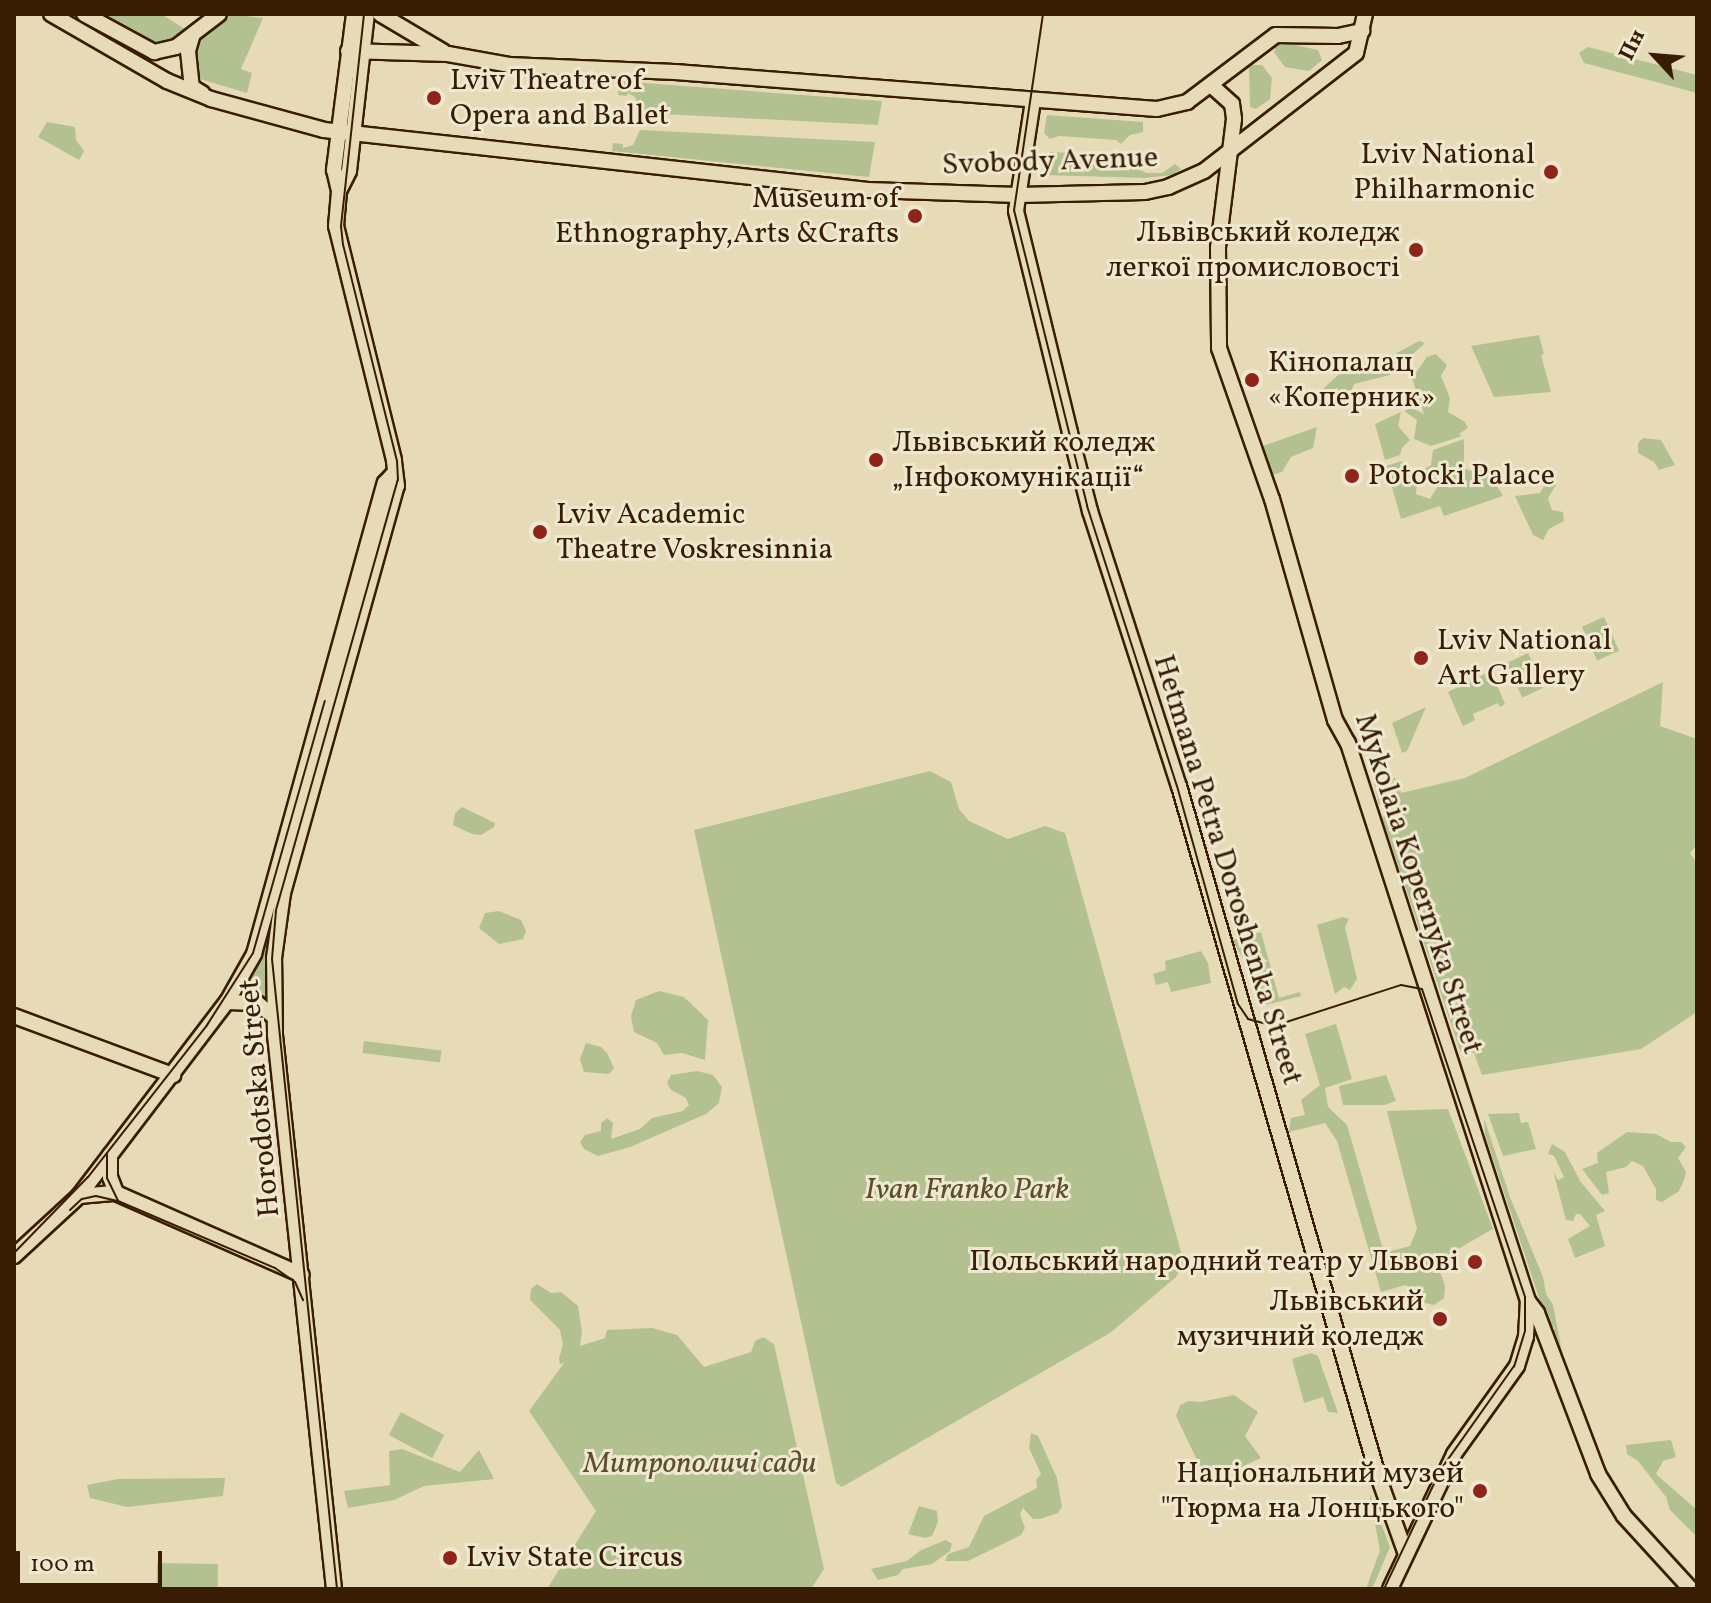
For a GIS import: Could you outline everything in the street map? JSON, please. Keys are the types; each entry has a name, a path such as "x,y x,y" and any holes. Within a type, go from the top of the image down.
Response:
{"main road":[{"name":"Svobody Avenue","path":"51,14 167,81 211,99 338,132 868,190 1018,195 1145,192 1168,187 1204,171 1356,53 1362,31 1338,36 1276,35 1187,102 1157,109 675,72 509,65 448,54 355,51"},
{"path":"84,14 145,49 163,52 192,37 219,14"},
{"path":"354,14 355,51"},
{"path":"355,51 367,14"},
{"name":"Svobody Avenue","path":"380,14 448,54"},
{"path":"1362,31 1365,14"},
{"path":"192,37 188,51 192,87 211,99"},
{"name":"Horodotska Street","path":"334,1589 274,1017 274,958 281,902 370,561 385,483 393,474 394,460 336,226 339,191 334,170 338,132 355,51"},
{"name":"Horodotska Street","path":"339,191 349,171 355,51"},
{"path":"1212,86 1232,104 1234,119 1228,155"},
{"name":"Hetmana Petra Doroshenka Street","path":"1033,101 1016,211 1090,511 1179,786 1378,1476 1406,1554"},
{"name":"Mykolaia Kopernyka Street","path":"1228,155 1218,248 1219,348 1272,499 1335,720 1348,743 1528,1301 1537,1313 1598,1474 1624,1516 1663,1563 1691,1589"},
{"name":"Horodotska Street","path":"14,1256 79,1196 227,1002 254,954 370,561"},
{"path":"227,1002 257,1003 274,1017"},
{"path":"14,1016 173,1075"},
{"path":"108,1157 116,1193"},
{"path":"79,1196 116,1193 302,1270"},
{"path":"1390,1589 1454,1454 1523,1351 1528,1301"},
{"path":"1523,1351 1541,1347 1550,1351"}],"green space":[{"path":"98,14 161,14 191,33 175,45 152,48"},
{"path":"229,14 263,18 241,69 252,73 247,93 200,79 195,71 195,48 199,40"},
{"path":"1277,41 1318,50 1322,60 1309,71 1285,67 1274,52"},
{"path":"1588,47 1697,75 1697,93 1584,63 1579,53"},
{"path":"1249,65 1262,65 1272,78 1270,99 1256,109 1250,107"},
{"path":"619,81 882,101 878,125 642,113 635,97 628,93 627,96 618,95"},
{"path":"1047,115 1143,122 1143,132 1130,135 1121,144 1116,140 1059,136 1050,139 1044,133"},
{"path":"47,122 75,127 76,140 84,151 79,160 38,137"},
{"path":"640,130 875,142 869,177 612,151 613,143 623,144 623,148 633,145"},
{"path":"1051,152 1124,156 1130,164 1146,173 1162,173 1175,164 1181,169 1172,175 1145,178 1044,175 1045,157"},
{"path":"1539,335 1551,392 1494,397 1471,346"},
{"path":"1419,341 1425,343 1390,375 1354,384 1347,401 1340,405 1323,404 1323,389 1340,373 1346,362 1367,372 1382,356 1393,355"},
{"path":"1436,354 1447,365 1441,376 1450,398 1448,412 1465,422 1468,428 1459,434 1462,436 1431,446 1414,439 1417,420 1404,411 1412,408 1424,414 1412,378 1427,357"},
{"path":"1401,412 1398,426 1410,440 1400,455 1385,460 1375,424"},
{"path":"1317,427 1313,448 1291,457 1282,472 1271,475 1263,446"},
{"path":"1643,438 1661,440 1675,465 1659,470 1654,462 1638,453 1638,443"},
{"path":"1464,439 1464,470 1484,463 1503,496 1444,516 1440,506 1401,519 1386,466 1402,461 1405,467 1418,471 1416,494 1430,499 1438,486 1434,479 1426,476 1424,469 1431,465 1433,450"},
{"path":"1554,481 1556,485 1548,498 1552,510 1563,512 1564,521 1549,529 1543,540 1533,535 1515,496 1540,493 1546,483"},
{"path":"1604,617 1619,651 1597,661 1582,627"},
{"path":"1528,653 1544,687 1522,698 1506,663"},
{"path":"1491,671 1505,704 1500,707 1498,703 1473,714 1475,720 1463,726 1448,692"},
{"path":"1663,682 1660,726 1697,739 1697,845 1690,853 1697,864 1697,1012 1641,1049 1482,1075 1474,1053 1460,1051 1382,817 1391,815 1388,803 1379,804 1374,783 1396,778 1401,793 1465,778"},
{"path":"1426,707 1407,751 1402,753 1392,723"},
{"name":"Ivan Franko Park","path":"930,771 951,782 959,809 969,821 1008,839 1045,826 1065,833 1184,1263 1176,1277 1110,1333 842,1487 836,1483 694,830"},
{"path":"462,807 495,823 494,827 481,835 453,825 455,813"},
{"path":"499,911 521,920 526,931 523,939 499,944 479,928 485,913"},
{"path":"1343,917 1349,919 1345,927 1357,979 1350,990 1344,987 1335,994 1317,925"},
{"path":"270,921 265,955 268,1000 259,995 240,995 260,954"},
{"path":"1261,932 1279,998 1300,992 1301,996 1261,1006 1251,972 1232,940"},
{"path":"1201,951 1208,963 1211,983 1171,992 1168,982 1156,985 1153,974 1166,970 1165,961"},
{"path":"659,991 684,997 708,1020 705,1060 682,1053 664,1055 657,1043 634,1032 631,1016 636,1000"},
{"path":"1336,1024 1352,1079 1325,1088 1328,1107 1347,1125 1384,1253 1410,1246 1417,1229 1387,1111 1448,1109 1493,1229 1442,1258 1438,1266 1445,1286 1444,1298 1434,1305 1425,1303 1420,1293 1405,1285 1381,1292 1337,1141 1325,1123 1289,1132 1291,1118 1305,1115 1301,1100 1320,1085 1305,1034"},
{"path":"364,1041 441,1051 440,1062 363,1053"},
{"path":"586,1043 601,1047 607,1053 614,1068 609,1074 584,1072 580,1059"},
{"path":"697,1071 713,1075 722,1087 719,1103 706,1114 630,1147 598,1156 584,1149 580,1142 585,1135 601,1131 601,1123 607,1118 613,1123 611,1139 640,1129 652,1118 683,1111 689,1105 686,1098 671,1090 667,1083 671,1075"},
{"path":"1386,1075 1396,1101 1384,1105 1343,1105 1339,1086"},
{"path":"1519,1113 1521,1123 1528,1122 1536,1149 1503,1156 1488,1114"},
{"path":"1484,1118 1510,1197 1543,1277 1546,1294 1553,1305 1566,1372 1551,1334 1555,1328 1548,1325 1485,1135"},
{"path":"1627,1132 1656,1134 1671,1142 1681,1142 1686,1147 1678,1158 1686,1172 1679,1191 1662,1202 1656,1200 1656,1189 1643,1166 1632,1161 1626,1167 1606,1172 1609,1193 1602,1195 1582,1169 1598,1163 1597,1153"},
{"path":"1552,1144 1565,1152 1580,1181 1605,1211 1596,1215 1605,1246 1575,1258 1568,1239 1590,1226 1580,1214 1576,1214 1573,1221 1566,1220 1553,1171 1558,1180 1564,1177 1554,1156 1548,1154"},
{"name":"Митрополичі сади","path":"537,1284 551,1293 561,1292 578,1306 582,1331 580,1346 605,1338 607,1330 652,1328 677,1335 704,1367 751,1352 755,1341 763,1337 774,1344 824,1569 811,1589 547,1589 596,1511 529,1411 564,1363 560,1364 559,1359 563,1344 560,1330 530,1300 531,1289"},
{"path":"1311,1353 1318,1356 1338,1413 1328,1412 1323,1397 1304,1403 1292,1359"},
{"path":"1234,1395 1258,1412 1245,1436 1261,1458 1213,1480 1205,1477 1176,1416 1180,1405 1189,1401 1200,1402"},
{"path":"401,1412 444,1435 432,1458 389,1435"},
{"path":"1031,1433 1038,1436 1057,1478 1062,1507 1058,1513 1033,1519 1023,1508 1020,1514 1025,1528 1021,1535 968,1561 945,1561 948,1554 969,1547 984,1516 1037,1488 1036,1480 1041,1474 1029,1448"},
{"path":"1671,1440 1676,1457 1663,1461 1656,1474 1697,1510 1697,1537 1670,1510 1666,1497 1638,1461 1627,1454 1626,1445"},
{"path":"402,1449 460,1472 479,1450 494,1479 424,1486 394,1500 348,1508 344,1491 390,1485 389,1451"},
{"path":"225,1478 223,1496 127,1507 90,1498 87,1485 118,1479"},
{"path":"1369,1492 1390,1547 1372,1589 1366,1589 1380,1550"},
{"path":"919,1506 937,1511 938,1522 932,1536 925,1538 908,1534"},
{"path":"946,1540 952,1544 950,1551 932,1564 903,1569 898,1575 878,1580 871,1569 907,1561 921,1550"},
{"path":"157,1563 218,1564 218,1589 157,1589"}],"tram line":[{"path":"337,1589 272,959 276,910 398,480 397,461 343,245 341,226 364,14"},
{"path":"1043,14 1014,210 1087,506 1177,786 1238,1004 1248,1019 1274,1026 1401,985 1422,989 1525,1297 1525,1331 1514,1366 1441,1469 1384,1589"},
{"path":"14,1253 88,1177 207,1025 253,953 325,701"},
{"path":"107,1154 107,1178 118,1201"},
{"path":"70,1210 82,1199 96,1196 118,1201 275,1268 295,1282 303,1300"}],"place":[{"name":"Lviv Theatre of Opera and Ballet","path":"434,98"},
{"name":"Lviv National Philharmonic","path":"1551,172"},
{"name":"Museum of Ethnography,Arts &Crafts","path":"915,216"},
{"name":"Львівський коледж легкої промисловості","path":"1416,250"},
{"name":"Кінопалац «Коперник»","path":"1252,380"},
{"name":"Львівський коледж „Інфокомунікації“","path":"876,460"},
{"name":"Potocki Palace","path":"1352,476"},
{"name":"Lviv Academic Theatre Voskresinnia","path":"540,532"},
{"name":"Lviv National Art Gallery","path":"1421,658"},
{"name":"Польський народний театр у Львові","path":"1475,1262"},
{"name":"Львівський музичний коледж","path":"1440,1319"},
{"name":"Національний музей \"Тюрма на Лонцького\"","path":"1480,1491"},
{"name":"Lviv State Circus","path":"450,1558"}]}
